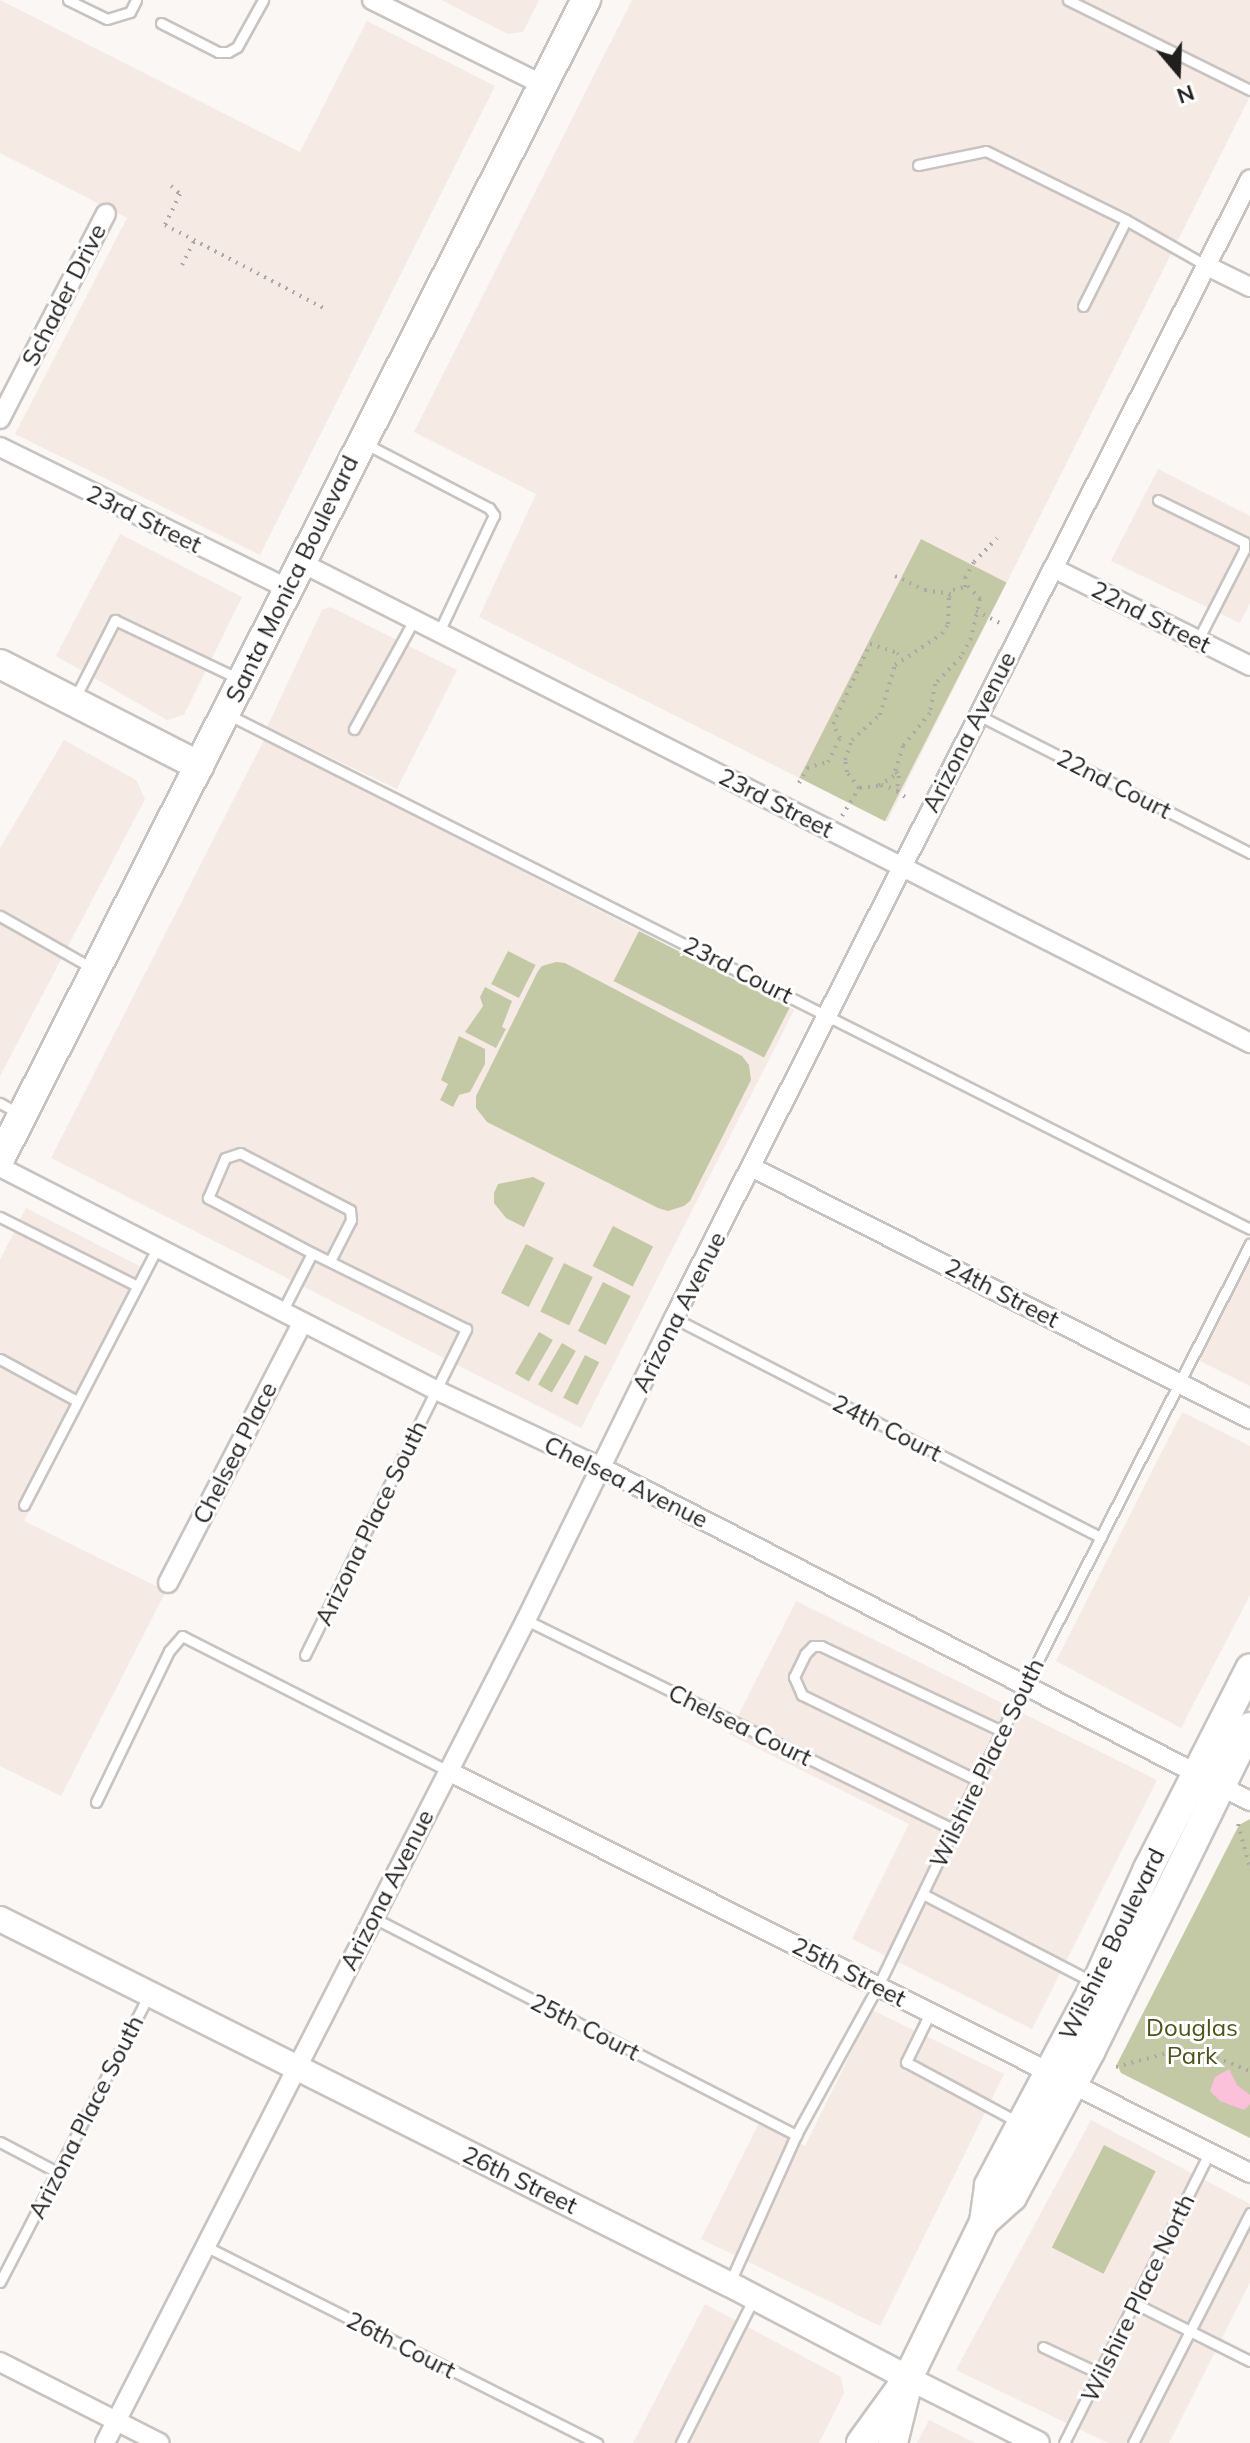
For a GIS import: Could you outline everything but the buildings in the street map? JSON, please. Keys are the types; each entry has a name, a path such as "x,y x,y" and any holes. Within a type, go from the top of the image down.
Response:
{"main road":[{"name":"Santa Monica Boulevard","path":"0,1159 11,1109 95,970 289,589 360,441 586,0"},
{"path":"0,664 199,766"},
{"name":"Wilshire Boulevard","path":"984,2222 1012,2197 1124,1918 1250,1669"},
{"name":"Wilshire Boulevard","path":"861,2443 908,2378 984,2222 989,2185 1021,2124 1060,2080 1152,1929 1250,1727"},
{"path":"1124,1918 1152,1929"},
{"name":"26th Street","path":"0,1919 729,2284 908,2378"},
{"name":"Wilshire Boulevard","path":"898,2441 908,2378"}],"street":[{"path":"383,2 543,85"},
{"name":"Arizona Avenue","path":"105,2443 526,1620 674,1318 753,1168 977,715 1250,179"},
{"name":"Schader Drive","path":"0,419 106,214"},
{"path":"1207,266 1250,287"},
{"name":"23rd Street","path":"0,447 289,589"},
{"name":"23rd Street","path":"302,563 1250,1043"},
{"name":"22nd Street","path":"1053,568 1250,666"},
{"name":"Chelsea Avenue","path":"0,1159 302,1323 602,1468 1250,1801"},
{"name":"24th Street","path":"753,1168 1250,1419"},
{"name":"Chelsea Place","path":"168,1583 302,1323"},
{"name":"25th Street","path":"448,1771 1250,2173"},
{"path":"0,2362 160,2443"},
{"name":"26th Street","path":"908,2378 1010,2437 1038,2443"}],"lane":[{"path":"68,0 107,19 130,12 136,0"},
{"path":"161,23 218,52 228,52 237,47 263,0"},
{"path":"1068,0 1250,90"},
{"path":"918,165 986,151 1126,220 1207,266"},
{"path":"1083,306 1126,220"},
{"path":"360,441 489,508 494,515 439,632"},
{"path":"1158,500 1244,542 1244,550 1198,640"},
{"path":"73,702 115,620 242,680"},
{"path":"354,729 414,620"},
{"name":"23rd Court","path":"225,713 1250,1229"},
{"name":"22nd Court","path":"977,715 1250,853"},
{"path":"0,916 95,970"},
{"path":"240,1153 350,1210 351,1220 330,1261 208,1198 225,1158 240,1153"},
{"path":"0,1217 137,1286"},
{"name":"Wilshire Place South","path":"729,2284 796,2135 878,1986 977,1780 1250,1244"},
{"path":"24,1505 158,1246"},
{"path":"282,1312 312,1253"},
{"name":"Arizona Place South","path":"305,1655 466,1329 330,1261"},
{"name":"24th Court","path":"674,1318 1101,1537"},
{"path":"0,1359 77,1401"},
{"name":"Chelsea Court","path":"526,1620 954,1830"},
{"path":"96,1802 169,1651 182,1636 448,1771"},
{"path":"977,1780 802,1695 794,1677 805,1654 813,1646 821,1646 1002,1731"},
{"path":"923,1894 1096,1984"},
{"name":"25th Court","path":"374,1918 796,2135"},
{"name":"Arizona Place South","path":"0,2282 149,1994"},
{"path":"930,2012 906,2062 1021,2124"},
{"path":"0,2142 57,2172"},
{"name":"Wilshire Place North","path":"1064,2443 1209,2153"},
{"path":"1133,2443 1250,2213"},
{"name":"26th Court","path":"205,2246 597,2443"},
{"path":"681,2443 754,2297"},
{"path":"1136,2304 1250,2361"},
{"path":"1043,2347 1101,2374"}],"path":[{"path":"171,186 180,194 165,225 324,308"},
{"path":"182,265 195,240"},
{"path":"965,587 965,578 974,562 997,538"},
{"path":"895,576 925,590 951,594 965,587"},
{"path":"881,785 896,772 903,746 930,713 935,684 961,657 971,638 980,599 965,587"},
{"path":"859,788 847,772 847,751 852,740 880,715 895,665 935,642 945,632 951,594"},
{"path":"976,611 1019,633"},
{"path":"799,783 807,768 828,762 840,738 833,724 870,644 897,653 903,659"},
{"path":"896,772 899,776 897,790"},
{"path":"859,788 881,785 897,790 905,797"},
{"path":"833,832 859,788"},
{"path":"1238,1824 1250,1868"},
{"path":"1116,2067 1168,2053 1209,2055 1250,2071"}],"shaded area":[{"path":"0,0 300,152 367,21 495,86 260,555 15,434 127,218 0,153"},
{"path":"441,0 539,0 523,32 508,34"},
{"path":"632,0 1250,0 1250,96 887,822 479,617 536,494 414,432"},
{"path":"1158,469 1250,516 1250,603 1240,623 1111,561"},
{"path":"120,534 242,597 184,715 167,720 56,656"},
{"path":"331,607 457,670 397,789 267,727 322,610"},
{"path":"64,740 136,780 145,799 0,1076 0,848"},
{"path":"264,740 794,1010 581,1428 51,1158"},
{"path":"26,1208 151,1272 24,1521 166,1591 61,1796 0,1766 0,1260"},
{"path":"1250,1259 1250,1386 1198,1360"},
{"path":"1182,1412 1250,1446 1250,1595 1181,1728 1056,1661"},
{"path":"796,1601 1157,1780 1032,2029 852,1939 909,1824 729,1734"},
{"path":"872,2010 1004,2074 880,2326 701,2239 759,2123 805,2146"},
{"path":"1229,2069 1237,2085 1250,2095 1250,2104 1244,2110 1220,2101 1210,2091 1215,2077"},
{"path":"1091,2120 1250,2204 1250,2282 1169,2443 1108,2443 956,2370"},
{"path":"705,2304 841,2377 844,2393 819,2443 633,2443"},
{"path":"929,2420 975,2443 917,2443"}],"green space":[{"path":"921,539 1007,583 885,821 799,778"},
{"path":"639,931 790,1008 764,1058 614,981"},
{"path":"508,951 536,965 519,998 491,984"},
{"path":"565,963 742,1056 749,1065 751,1080 690,1201 684,1206 668,1211 658,1208 487,1122 476,1108 476,1096 538,971 542,966"},
{"path":"485,987 512,1001 502,1027 506,1029 496,1048 465,1032 483,1006 480,997"},
{"path":"459,1036 485,1049 485,1064 470,1092 459,1095 453,1107 440,1100 448,1084 441,1080"},
{"path":"533,1177 545,1183 524,1227 506,1218 494,1203 494,1193 498,1184"},
{"path":"613,1226 653,1246 633,1287 593,1266"},
{"path":"526,1244 554,1258 529,1307 501,1293"},
{"path":"564,1263 593,1277 569,1326 540,1312"},
{"path":"603,1282 631,1296 606,1345 578,1331"},
{"path":"539,1332 553,1340 529,1382 515,1374"},
{"path":"562,1343 576,1351 552,1393 538,1385"},
{"path":"585,1355 599,1362 577,1405 563,1398"},
{"name":"Douglas Park","path":"1250,1819 1250,2138 1121,2073 1117,2064 1239,1825"},
{"path":"1104,2145 1156,2171 1103,2274 1052,2247"}]}
